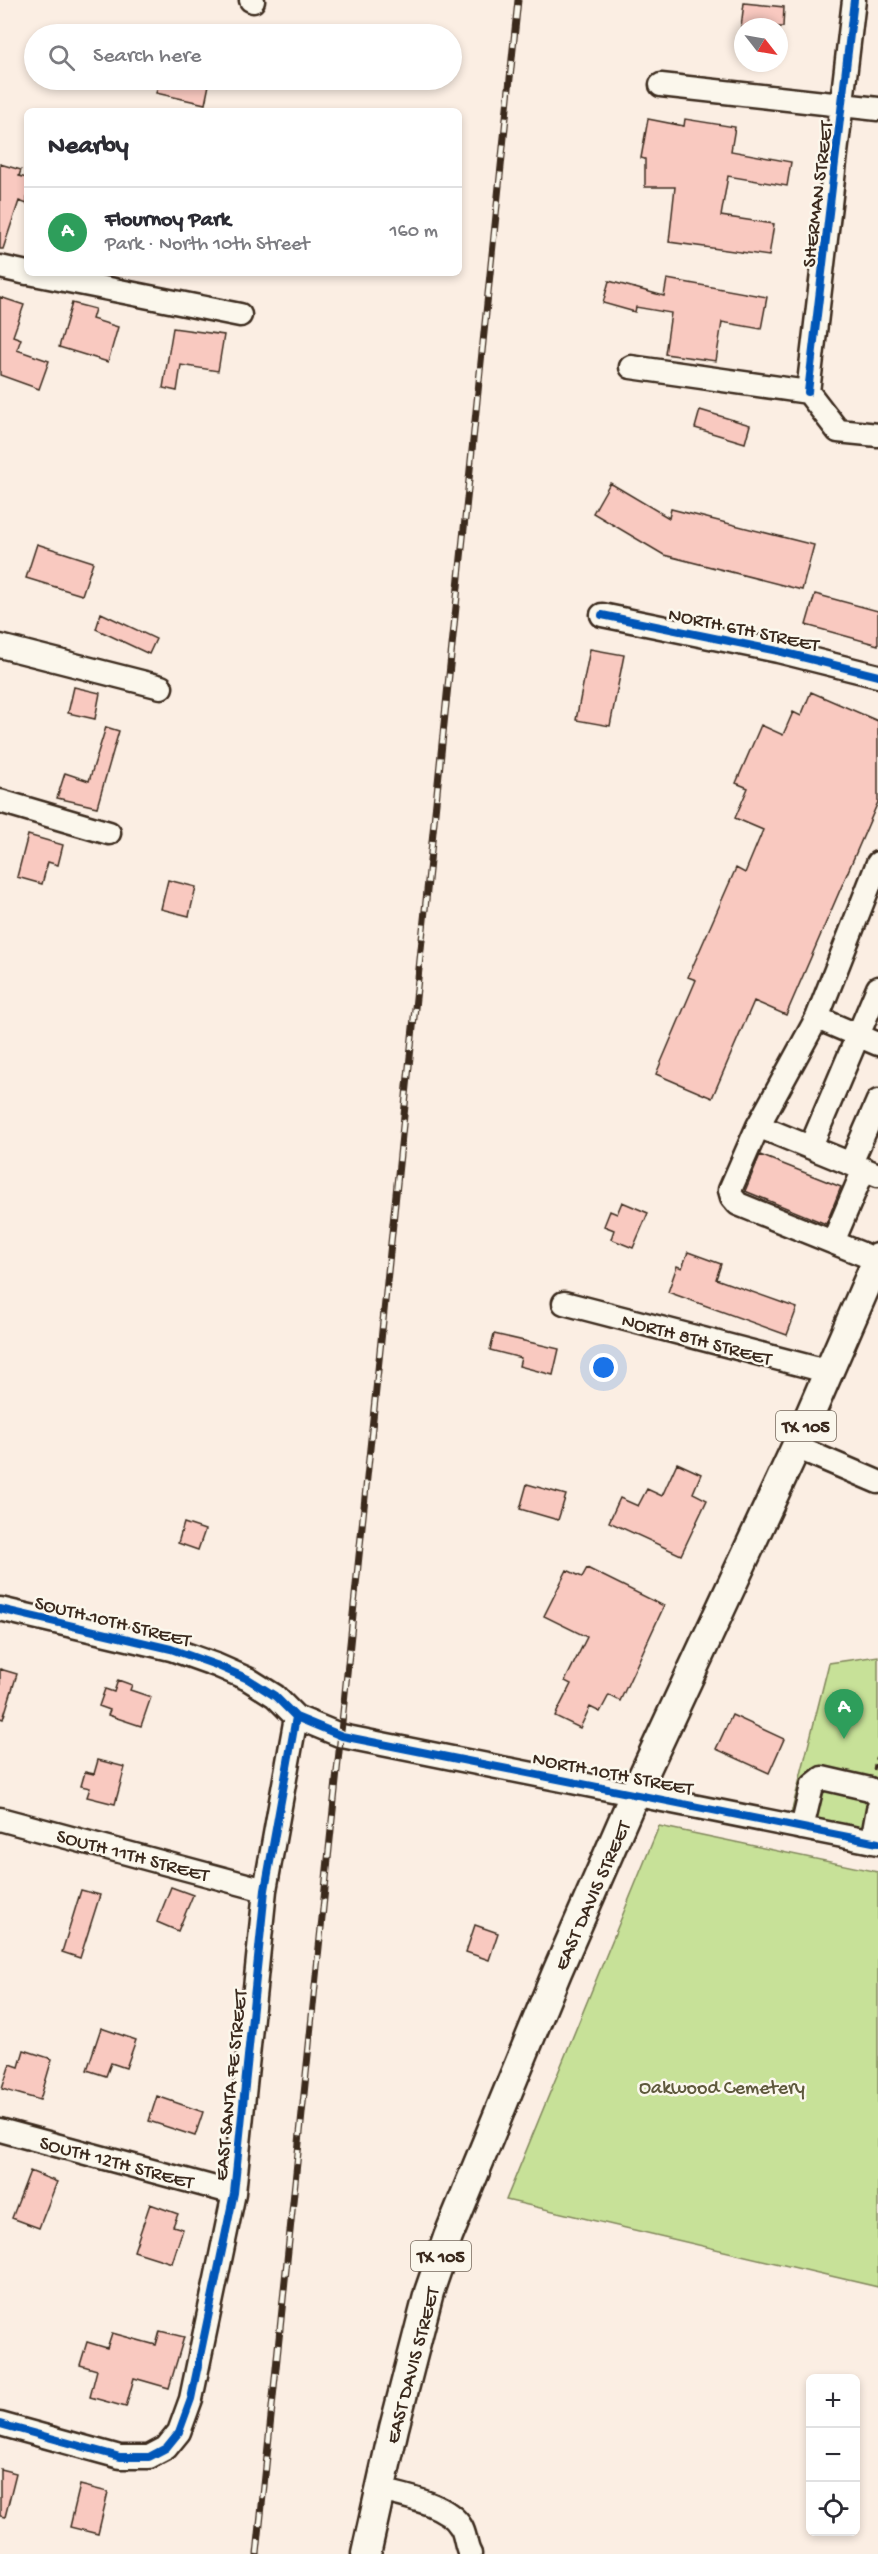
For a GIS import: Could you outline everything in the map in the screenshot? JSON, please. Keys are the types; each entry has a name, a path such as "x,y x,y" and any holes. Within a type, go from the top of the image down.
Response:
{"main road":[{"name":"EAST DAVIS STREET","path":"366,2554 429,2292 448,2237 557,1972 635,1793 830,1372 877,1259"}],"street":[{"name":"SHERMAN STREET","path":"808,392 854,0"},
{"path":"661,85 878,109"},
{"path":"0,267 24,272"},
{"path":"43,276 240,315"},
{"path":"631,367 808,392 838,431 878,435"},
{"name":"NORTH 6TH STREET","path":"602,615 778,651 878,676"},
{"path":"0,646 161,687"},
{"path":"0,801 109,833"},
{"path":"877,1259 738,1204 730,1190 758,1126 817,1018 870,906 878,863"},
{"path":"811,1146 868,1040 878,988"},
{"path":"817,1018 868,1040"},
{"path":"833,1242 864,1169 878,1101"},
{"path":"758,1126 864,1169"},
{"name":"NORTH 8TH STREET","path":"564,1303 830,1372"},
{"path":"796,1447 878,1482"},
{"name":"SOUTH 10TH STREET","path":"0,1609 171,1649 216,1665 248,1679 274,1696 296,1717 342,1736"},
{"name":"EAST SANTA FE STREET","path":"0,2424 120,2457 149,2457 166,2448 179,2432 191,2399 234,2193 265,1890 296,1717"},
{"name":"NORTH 10TH STREET","path":"342,1736 875,1843"},
{"path":"802,1828 812,1786 822,1778 870,1790 878,1796"},
{"path":"875,1843 878,1809"},
{"name":"SOUTH 11TH STREET","path":"0,1819 265,1890"},
{"name":"SOUTH 12TH STREET","path":"0,2130 234,2193"},
{"path":"380,2490 418,2500 453,2516 462,2528 470,2554"}],"green space":[{"path":"878,1656 878,1833 791,1814 829,1663"},
{"name":"Oakwood Cemetery","path":"659,1826 878,1872 878,2287 506,2200"}],"building":[{"path":"744,3 784,7 783,18 742,18"},
{"path":"157,90 208,90 205,104 156,93"},
{"path":"648,119 684,126 685,119 735,127 731,151 791,162 787,186 728,176 721,216 774,224 769,256 669,242 675,187 645,187 645,159 641,158"},
{"path":"0,164 21,170 19,176 24,177 24,203 19,201 3,249 0,249"},
{"path":"667,279 767,297 761,329 722,322 716,361 665,354 671,313 636,307 635,312 603,303 609,281 664,296"},
{"path":"0,297 24,305 13,336 21,339 17,350 49,361 39,389 0,375"},
{"path":"72,303 95,309 92,319 118,327 108,362 59,347"},
{"path":"173,328 224,335 218,371 181,365 177,391 163,388"},
{"path":"700,410 750,425 745,443 695,428"},
{"path":"610,483 669,518 671,509 814,545 802,590 664,555 593,513"},
{"path":"37,544 93,562 82,595 26,578"},
{"path":"815,594 878,611 878,645 806,625"},
{"path":"101,613 156,639 149,654 96,629"},
{"path":"590,649 624,655 610,726 576,720"},
{"path":"74,687 100,693 95,719 68,713"},
{"path":"811,692 878,721 878,802 786,1015 754,1001 712,1098 656,1074 696,980 688,977 736,868 745,873 763,830 735,818 748,788 736,783 761,725 783,735 793,712 801,716"},
{"path":"106,727 119,731 97,807 57,798 65,773 89,781"},
{"path":"28,835 63,845 58,865 48,862 42,884 17,877"},
{"path":"168,880 196,887 189,916 161,909"},
{"path":"760,1155 841,1187 826,1224 745,1191"},
{"path":"622,1202 648,1213 633,1248 611,1239 614,1230 604,1226 610,1211 617,1214"},
{"path":"688,1252 721,1264 716,1279 797,1308 787,1335 668,1292 677,1266 682,1268"},
{"path":"494,1334 559,1349 553,1375 519,1366 521,1358 490,1350"},
{"path":"677,1463 701,1474 693,1493 707,1500 681,1555 609,1522 620,1498 638,1506 647,1489 662,1496"},
{"path":"527,1484 566,1495 558,1520 520,1509"},
{"path":"184,1523 205,1530 198,1550 178,1543"},
{"path":"587,1568 664,1606 620,1701 609,1695 600,1712 590,1707 580,1728 555,1716 571,1684 565,1681 587,1637 544,1616 567,1570 582,1577"},
{"path":"0,1669 17,1674 3,1719 0,1718"},
{"path":"118,1680 132,1685 130,1690 151,1697 141,1726 108,1715 110,1710 99,1706 105,1689 114,1692"},
{"path":"732,1715 784,1739 769,1773 716,1749"},
{"path":"98,1760 125,1767 115,1804 87,1797 90,1788 81,1786 85,1772 94,1774"},
{"path":"171,1887 193,1895 178,1931 157,1922"},
{"path":"81,1890 100,1895 80,1958 62,1952"},
{"path":"475,1925 498,1933 489,1960 466,1952"},
{"path":"101,2028 136,2040 126,2068 111,2063 106,2076 87,2070"},
{"path":"24,2050 52,2059 40,2100 2,2089 10,2064 19,2067"},
{"path":"157,2096 203,2112 195,2136 149,2121"},
{"path":"30,2171 57,2182 39,2228 12,2218"},
{"path":"150,2204 178,2214 173,2226 183,2229 172,2263 134,2251"},
{"path":"160,2331 184,2337 169,2388 134,2378 126,2407 90,2397 97,2370 80,2365 87,2342 107,2348 112,2333 156,2345"},
{"path":"0,2469 16,2473 5,2517 0,2516"},
{"path":"80,2485 108,2492 98,2534 70,2527"}],"railway":[{"path":"257,2554 518,0"}],"cycle path":[{"path":"808,392 854,0"},
{"path":"602,615 778,651 878,676"},
{"path":"0,1609 171,1649 216,1665 248,1679 275,1696 296,1717 342,1736 878,1843"},
{"path":"0,2424 120,2457 149,2457 166,2448 179,2432 191,2399 234,2193 265,1890 296,1717"}],"place":[{"name":"Flournoy Park","path":"844,1739"}]}
